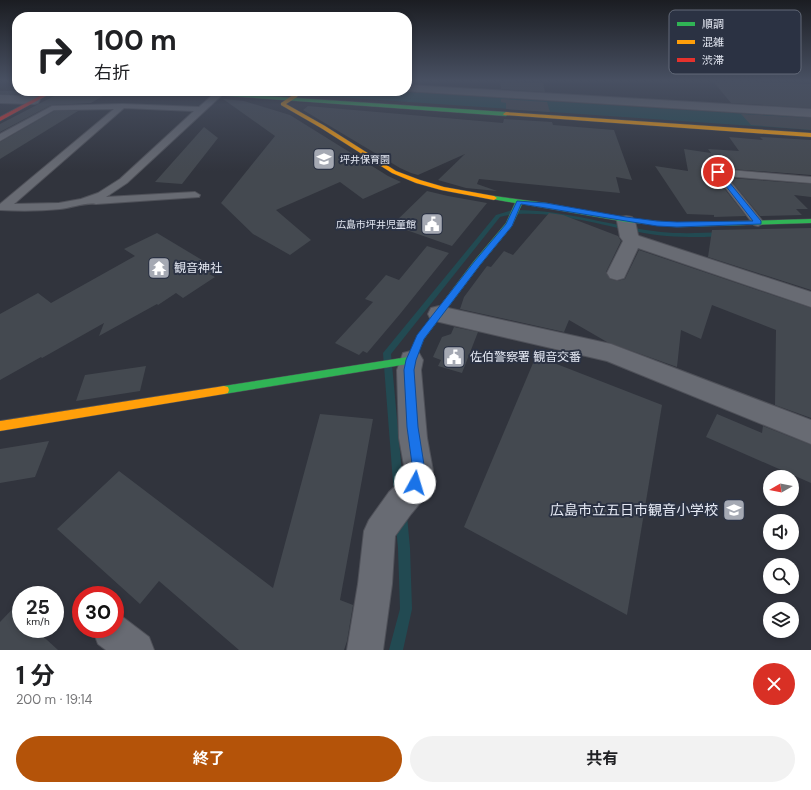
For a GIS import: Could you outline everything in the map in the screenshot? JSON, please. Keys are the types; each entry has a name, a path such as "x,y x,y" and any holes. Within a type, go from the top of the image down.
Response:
{"street":[{"path":"0,119 16,110"},
{"path":"294,110 348,142 394,172 465,194 518,204 546,205 629,229 811,300"},
{"path":"484,110 811,135"},
{"path":"766,110 811,113"},
{"path":"0,426 406,361 420,338 477,263 509,224 518,204"},
{"path":"629,229 677,225 811,221"},
{"path":"617,273 629,229"},
{"path":"439,314 611,353 811,432"},
{"path":"365,650 375,584 380,532 400,503 415,487 419,471 413,431 409,370 406,361"}],"lane":[{"path":"0,138 48,110"},
{"path":"2,207 117,110"},
{"path":"2,207 29,208 65,205 94,198 116,187 200,110"},
{"path":"758,223 718,172 811,180"},
{"path":"79,202 195,195"}],"water":[{"path":"528,110 692,110 811,118 811,130"}],"building":[{"path":"26,110 41,110 0,132 0,124"},
{"path":"239,110 275,110 290,115 388,176 401,182 363,199 340,182 276,210 311,240 290,255 253,234 221,203 275,136"},
{"path":"304,110 358,110 503,123 504,119 552,122 553,125 614,130 632,180 616,177 620,193 479,179 477,184 497,191 466,188 438,180 465,154 418,175 400,168"},
{"path":"526,110 550,110 550,112"},
{"path":"54,111 78,111 0,159 0,142"},
{"path":"741,114 811,118 811,130 751,125"},
{"path":"204,127 218,138 182,184 155,182"},
{"path":"729,137 763,140 760,137 811,140 811,175 717,168 712,171 712,173 746,216 714,217 714,215 687,214 655,166 688,171 684,149 711,153 708,149 739,151"},
{"path":"729,178 811,184 811,197 794,195 808,209 796,209 802,215 760,216"},
{"path":"427,191 487,203 452,246 392,225"},
{"path":"549,213 563,215 618,236 621,241 606,272 610,279 617,281 625,279 639,250 811,308 811,418 775,405 776,330 712,305 701,339 681,330 677,367 607,342 569,320 564,332 460,309 464,297 487,266 491,267 504,251 513,255"},
{"path":"811,228 811,290 708,257 712,230"},
{"path":"157,233 217,269 209,274 215,277 183,298 176,293 158,305 157,304 99,336 104,323 0,380 0,314 38,293 51,303 135,256 124,249"},
{"path":"427,246 449,253 367,353 363,351 359,355 335,343 373,302 365,299 386,275 399,280"},
{"path":"454,327 478,332 462,373 438,366 441,360 433,357 442,337 451,334"},
{"path":"536,356 662,405 627,615 464,527"},
{"path":"146,366 140,391 76,401 85,375"},
{"path":"320,414 373,419 340,600 353,605 344,650 239,650 159,581 140,604 124,590 124,586 120,586 57,529 119,471 273,588"},
{"path":"717,414 762,433 763,426 811,445 811,483 799,478 799,470 781,470 706,437"},
{"path":"49,441 35,477 0,483 0,449"},
{"path":"12,609 12,638 45,638 58,650 0,650 0,622"}],"waterway":[{"path":"399,495 387,353 498,216 512,212 530,212 553,214 660,234 722,234"},
{"path":"396,650 406,609 404,548 401,516"}],"traffic: fast":[{"path":"453,110 506,114"},
{"path":"494,198 546,205 626,220 677,225 811,221"},
{"path":"224,390 411,360 420,338 477,263 509,224 519,202"}],"traffic: slow":[{"path":"294,110 394,172 443,188 494,198"},
{"path":"506,114 811,135"},
{"path":"0,426 224,390"}],"traffic: jam":[{"path":"0,119 16,110"}],"place":[{"name":"坪井保育園","path":"324,159"},
{"name":"広島市坪井児童館","path":"432,224"},
{"name":"観音神社","path":"159,268"},
{"name":"佐伯警察署 観音交番","path":"454,357"},
{"name":"広島市立五日市観音小学校","path":"734,510"}],"route":[{"path":"415,483 419,471 412,427 409,370 411,360 420,338 477,263 509,224 519,202 546,205 626,220 677,225 758,223 718,172"}]}
